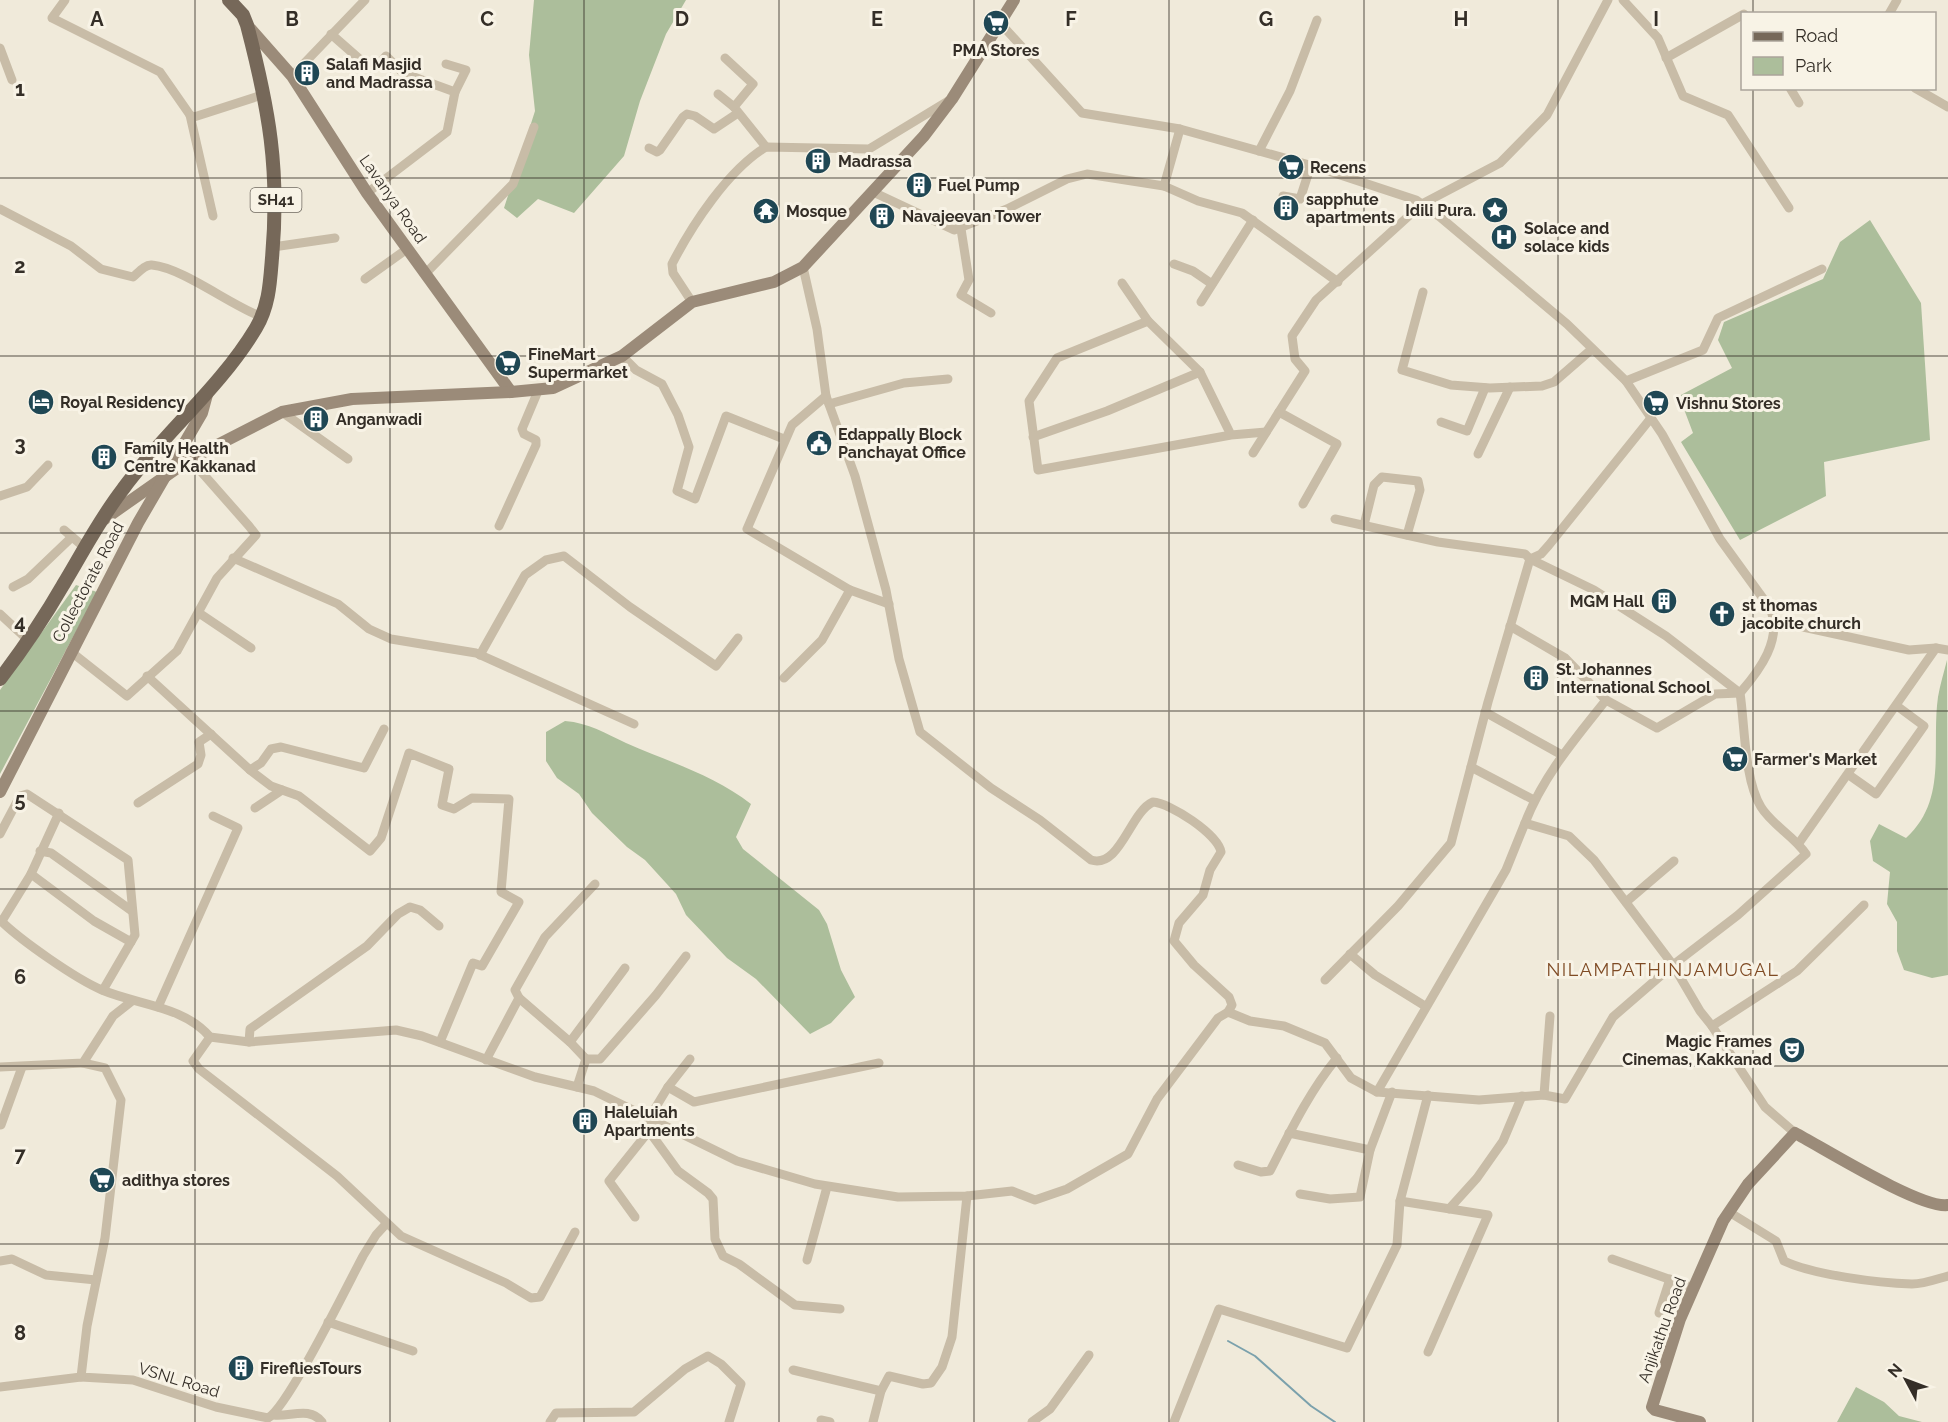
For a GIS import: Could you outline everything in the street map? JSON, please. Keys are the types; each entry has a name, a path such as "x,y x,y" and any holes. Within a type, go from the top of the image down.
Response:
{"main road":[{"name":"SH41","path":"0,679 29,641 95,526 131,477 208,390 248,340 262,317 269,295 277,194 265,94 247,25 243,15 229,0"}],"street":[{"path":"65,0 52,18 160,72 190,115 213,216"},
{"path":"292,76 365,0"},
{"path":"95,526 190,459 282,412 352,399 538,391 553,388 622,356 692,302 774,282 803,267 924,136 952,99 1014,0"},
{"path":"1253,453 1305,371 1295,359 1292,336 1316,300 1422,204 1500,163 1547,114 1608,0"},
{"path":"1623,0 1658,38 1683,96 1728,115 1789,208"},
{"path":"1666,58 1741,16"},
{"path":"1259,151 1290,91 1317,20"},
{"path":"1001,24 1082,113 1179,129 1311,165 1422,204 1495,263 1626,381 1651,418 1720,539 1770,608 1775,621 1775,635 1758,673 1740,693 1715,694 1658,728 1606,700 1565,658 1510,627"},
{"name":"Lavanya Road","path":"247,25 292,76 367,192 511,392"},
{"path":"331,34 364,63 381,62 386,56 403,73 455,92"},
{"path":"0,48 12,80"},
{"path":"649,148 657,152 660,150 682,117 687,114 695,116 714,129 736,110 753,84 725,58"},
{"path":"367,192 447,132 455,92 466,70 446,64"},
{"path":"1791,90 1799,103"},
{"path":"1918,90 1948,107"},
{"path":"190,115 194,117 265,94"},
{"path":"718,94 736,110 766,147"},
{"path":"692,302 673,273 672,264 687,237 731,178 754,154 766,147 869,148 952,99"},
{"path":"425,274 513,184 534,127"},
{"path":"1164,186 1179,129"},
{"path":"1283,196 1300,199 1311,165"},
{"path":"873,192 949,229 962,229 1067,179 1087,174 1164,186 1198,201 1242,213 1338,282"},
{"path":"0,209 72,246 101,269 133,277 145,267 152,265 180,274 237,307 262,317"},
{"path":"1201,302 1253,220"},
{"path":"962,229 969,280 961,295 991,313"},
{"path":"273,247 335,238"},
{"path":"365,279 407,249"},
{"path":"1174,264 1192,271 1212,284"},
{"path":"59,813 31,874 2,925 78,977 103,990 132,1001 158,1007 201,1026 210,1037 249,1042 396,1030 440,1042 486,1060 566,1086 577,1086 594,1091 737,1161 827,1187 898,1197 967,1196 1012,1191 1035,1200 1067,1189 1128,1154 1158,1099 1218,1018 1228,1012 1232,1005 1229,997 1178,948 1174,941 1179,923 1203,896 1210,870 1221,852 1215,838 1187,818 1153,802 1143,810 1109,858 1097,862 1091,860 1040,820 991,788 920,732 899,659 889,604 855,476 828,400 817,329 803,267"},
{"path":"1626,381 1703,350 1718,318 1822,269"},
{"path":"1122,283 1148,321 1200,372 1231,435"},
{"path":"1423,292 1402,370 1451,385 1485,388 1542,386 1554,382 1592,349"},
{"path":"1148,321 1057,358 1029,400 1038,470 1231,435 1266,432"},
{"path":"622,356 636,370 662,384 678,415 689,447 677,491 695,499 726,416 784,440"},
{"path":"1033,437 1107,411 1200,372"},
{"path":"889,604 849,590 747,529 792,424 828,400 904,383 948,379"},
{"path":"1478,454 1510,387"},
{"path":"1441,423 1467,431 1485,388"},
{"name":"Collectorate Road","path":"0,792 70,651 202,413 208,390"},
{"path":"499,526 536,445 536,440 524,434 522,429 538,391"},
{"path":"282,412 348,459"},
{"path":"1279,412 1337,444 1303,504"},
{"path":"1325,980 1398,906 1451,843 1485,712 1530,559 1540,554 1549,545 1651,418"},
{"path":"70,651 127,696 177,651 217,578 256,535 190,459"},
{"path":"0,496 27,487 48,465"},
{"path":"1364,525 1377,480 1382,477 1418,481 1420,490 1407,535"},
{"path":"1228,1012 1250,1021 1284,1026 1325,1043 1351,1078 1377,1092 1479,1100 1544,1095 1564,1098 1613,1017 1673,965 1738,915 1806,854 1799,843 1762,808 1752,786 1740,693 1666,636 1603,596 1530,559 1525,554 1407,535 1335,519"},
{"path":"13,586 28,579 68,533 84,547"},
{"path":"480,655 525,575 546,560 564,556 630,607 716,666 738,638"},
{"path":"233,558 338,604 369,629 391,639 480,655 634,724"},
{"path":"784,678 822,640 849,590"},
{"path":"199,613 251,648"},
{"path":"0,614 29,641"},
{"path":"1775,621 1909,650 1936,648 1948,650"},
{"path":"1799,843 1849,775 1936,648"},
{"path":"147,676 250,770 271,786 299,796 370,851 381,838 409,753 449,769 442,805 454,809 472,798 509,799 501,892 519,902 482,966 473,963 440,1042"},
{"path":"1377,1092 1506,870 1534,800 1562,754 1606,700"},
{"path":"1849,775 1876,794 1924,726 1897,706"},
{"path":"1485,712 1562,754"},
{"path":"250,770 261,764 271,749 281,747 364,768 384,729"},
{"path":"138,803 198,764 201,755 200,742 211,734"},
{"path":"1471,767 1534,800"},
{"path":"255,808 282,790"},
{"path":"0,834 24,794 59,813 128,860 135,935 103,990"},
{"path":"158,1007 238,828 213,816"},
{"path":"1525,824 1569,836 1594,860 1673,965 1700,1011 1765,1107 1795,1133 1907,1194 1938,1206 1948,1204"},
{"path":"40,851 51,853 132,910"},
{"path":"1626,902 1674,861"},
{"path":"31,874 94,921 131,942"},
{"path":"595,884 545,937 514,990 519,998 586,1059 600,1059 656,995 686,956"},
{"path":"1712,1026 1797,971 1864,905"},
{"path":"249,1042 250,1029 367,946 398,914 410,907 420,910 440,926"},
{"path":"1350,954 1375,975 1425,1006"},
{"path":"570,1042 625,968"},
{"path":"486,1060 519,998"},
{"path":"83,1063 113,1016 132,1001"},
{"path":"1544,1095 1550,1016"},
{"path":"210,1037 193,1061 198,1069 337,1176 380,1215 386,1224 411,1240 506,1283 531,1298 540,1297 575,1232"},
{"path":"1238,1165 1261,1172 1270,1171 1322,1077 1337,1058"},
{"path":"577,1086 586,1059"},
{"path":"635,1217 609,1181 649,1131 651,1120 668,1087 690,1059"},
{"path":"0,1067 83,1063 105,1068 122,1100 105,1238 87,1326 81,1377"},
{"path":"668,1087 694,1102 879,1063"},
{"path":"1,1125 22,1067"},
{"path":"1300,1194 1330,1199 1360,1197 1370,1150 1392,1092"},
{"path":"1174,1422 1219,1310 1347,1348 1397,1245 1400,1201 1428,1095"},
{"path":"1449,1209 1477,1178 1503,1141 1522,1096"},
{"path":"649,1131 678,1171 708,1192 713,1199 715,1239 723,1256 739,1264 795,1305 840,1309"},
{"path":"1289,1133 1370,1150"},
{"name":"Anjikathu Road","path":"1700,1422 1655,1410 1652,1407 1680,1319 1729,1212 1748,1184 1795,1133"},
{"path":"807,1260 827,1187"},
{"path":"873,1422 881,1391 890,1376 923,1384 931,1383 942,1367 952,1337 967,1196"},
{"path":"1400,1201 1488,1215 1428,1352"},
{"path":"1729,1212 1776,1241 1784,1261 1794,1265 1818,1272 1914,1284 1948,1276"},
{"path":"274,1414 372,1242 386,1224"},
{"path":"0,1261 12,1259 46,1275 96,1280"},
{"path":"1612,1259 1694,1288"},
{"path":"1659,1313 1670,1279"},
{"path":"328,1322 413,1351"},
{"path":"1032,1422 1050,1409 1089,1355"},
{"path":"550,1422 556,1413 634,1412 685,1368 708,1356 721,1364 741,1384 729,1422"},
{"path":"793,1370 881,1391"},
{"name":"VSNL Road","path":"0,1387 81,1377 133,1380 260,1419 274,1414 301,1413 312,1414 322,1422"}],"green space":[{"path":"534,0 686,0 666,34 640,101 624,156 574,213 538,199 517,218 504,208 535,111 529,55"},
{"path":"1870,220 1921,303 1930,440 1824,462 1826,496 1740,540 1681,442 1693,433 1679,396 1732,368 1718,340 1724,322 1823,279 1840,242"},
{"path":"76,585 97,592 0,774 0,690"},
{"path":"1947,660 1948,975 1932,978 1904,970 1897,951 1897,922 1887,904 1890,872 1873,861 1870,841 1879,824 1906,838 1919,823 1928,807 1935,772 1938,697"},
{"path":"565,721 597,729 691,770 722,785 751,804 736,837 743,849 819,910 827,924 841,970 855,997 831,1023 810,1034 756,979 727,958 686,915 676,894 645,860 627,847 592,813 579,794 557,778 546,761 546,732"},
{"path":"1856,1387 1884,1402 1899,1416 1922,1422 1837,1422"}],"waterway":[{"path":"1228,1341 1255,1356 1311,1406 1335,1422"}],"place":[{"name":"PMA Stores","path":"996,23"},
{"name":"Salafi Masjid and Madrassa","path":"307,73"},
{"name":"Madrassa","path":"818,161"},
{"name":"Recens","path":"1291,167"},
{"name":"Fuel Pump","path":"919,185"},
{"name":"sapphute apartments","path":"1286,208"},
{"name":"Idili Pura.","path":"1495,210"},
{"name":"Mosque","path":"766,211"},
{"name":"Navajeevan Tower","path":"882,216"},
{"name":"Solace and solace kids","path":"1504,237"},
{"name":"FineMart Supermarket","path":"508,363"},
{"name":"Royal Residency","path":"41,402"},
{"name":"Vishnu Stores","path":"1656,403"},
{"name":"Anganwadi","path":"316,419"},
{"name":"Edappally Block Panchayat Office","path":"819,443"},
{"name":"Family Health Centre Kakkanad","path":"104,457"},
{"name":"MGM Hall","path":"1664,601"},
{"name":"st thomas jacobite church","path":"1722,614"},
{"name":"St. Johannes International School","path":"1536,678"},
{"name":"Farmer's Market","path":"1735,759"},
{"name":"Magic Frames Cinemas, Kakkanad","path":"1792,1050"},
{"name":"Haleluiah Apartments","path":"585,1121"},
{"name":"adithya stores","path":"102,1180"},
{"name":"FirefliesTours","path":"241,1368"}],"district":[{"name":"NILAMPATHINJAMUGAL","path":"1663,969"}]}
